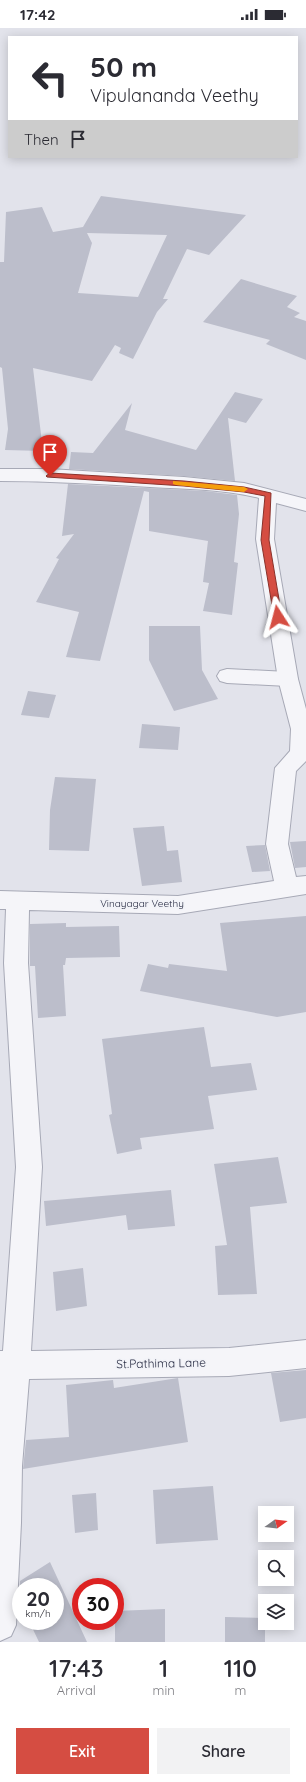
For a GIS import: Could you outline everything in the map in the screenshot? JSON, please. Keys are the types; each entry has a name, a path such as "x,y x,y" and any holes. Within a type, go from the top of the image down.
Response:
{"street":[{"path":"0,475 184,483 244,489 306,505"},
{"path":"268,494 265,540 288,679 301,729 300,754 286,768 277,844 296,886"},
{"path":"227,676 288,679"},
{"name":"Vinayagar Veethy","path":"9,900 178,905 296,886"},
{"path":"0,1625 6,1523 8,1365 29,1167 16,963 9,900"},
{"name":"St.Pathima Lane","path":"8,1365 230,1362 306,1354"}],"building":[{"path":"101,196 246,215 209,255 187,249 163,299 168,299 157,312 133,359 119,353 121,348 115,345 92,381 33,368 43,451 5,450 8,429 2,368 0,367 0,262 4,262 6,212 42,207 53,232 83,227","holes":["87,233 167,235 138,297 78,293 92,243"]},
{"path":"241,279 297,296 287,307 300,313 294,317 306,321 306,360 266,344 270,340 203,322"},
{"path":"235,392 263,399 246,423 228,418 235,481 184,476 69,469 71,452 93,453 132,403 125,430 196,450"},
{"path":"68,484 205,491 237,495 239,514 234,562 238,563 232,615 203,611 209,583 203,582 208,541 149,531 149,492 144,491 100,661 66,657 79,612 36,602 59,559 56,558 74,534 62,536"},
{"path":"149,626 200,626 202,670 218,699 174,711 149,660"},
{"path":"28,691 56,695 49,718 21,715"},
{"path":"142,724 180,727 178,750 139,748"},
{"path":"55,777 96,779 89,851 49,850 50,810"},
{"path":"164,826 167,851 178,850 182,882 142,886 133,828"},
{"path":"306,841 306,867 295,868 290,842"},
{"path":"265,845 270,871 252,872 246,846"},
{"path":"306,916 306,1012 277,1017 140,991 148,964 168,968 169,964 227,971 220,923"},
{"path":"66,923 66,927 119,926 120,957 66,958 65,965 63,965 66,1016 38,1018 35,966 30,966 30,924"},
{"path":"204,1027 211,1067 251,1063 257,1090 208,1096 214,1129 140,1138 142,1149 117,1154 109,1115 112,1114 102,1039"},
{"path":"278,1157 287,1203 250,1207 257,1294 218,1295 215,1246 227,1245 214,1164"},
{"path":"171,1190 175,1226 128,1230 126,1215 46,1226 44,1201"},
{"path":"83,1268 87,1306 56,1311 53,1272"},
{"path":"306,1370 306,1418 280,1422 271,1373"},
{"path":"178,1378 188,1442 23,1469 26,1440 69,1437 66,1385 113,1380 114,1388"},
{"path":"213,1486 218,1540 156,1544 153,1490"},
{"path":"96,1493 98,1530 75,1533 72,1495"},
{"path":"50,1562 57,1578 25,1578"},
{"path":"64,1592 72,1610 72,1630 81,1630 87,1642 39,1642 33,1630 64,1630"},
{"path":"165,1609 165,1642 115,1642 115,1630 124,1630 124,1611"},
{"path":"225,1617 258,1618 258,1630 265,1630 265,1642 225,1642"}],"slow traffic":[{"path":"176,483 244,489"}],"route":[{"path":"50,476 184,483 244,489 268,494 265,540 278,617"}]}
